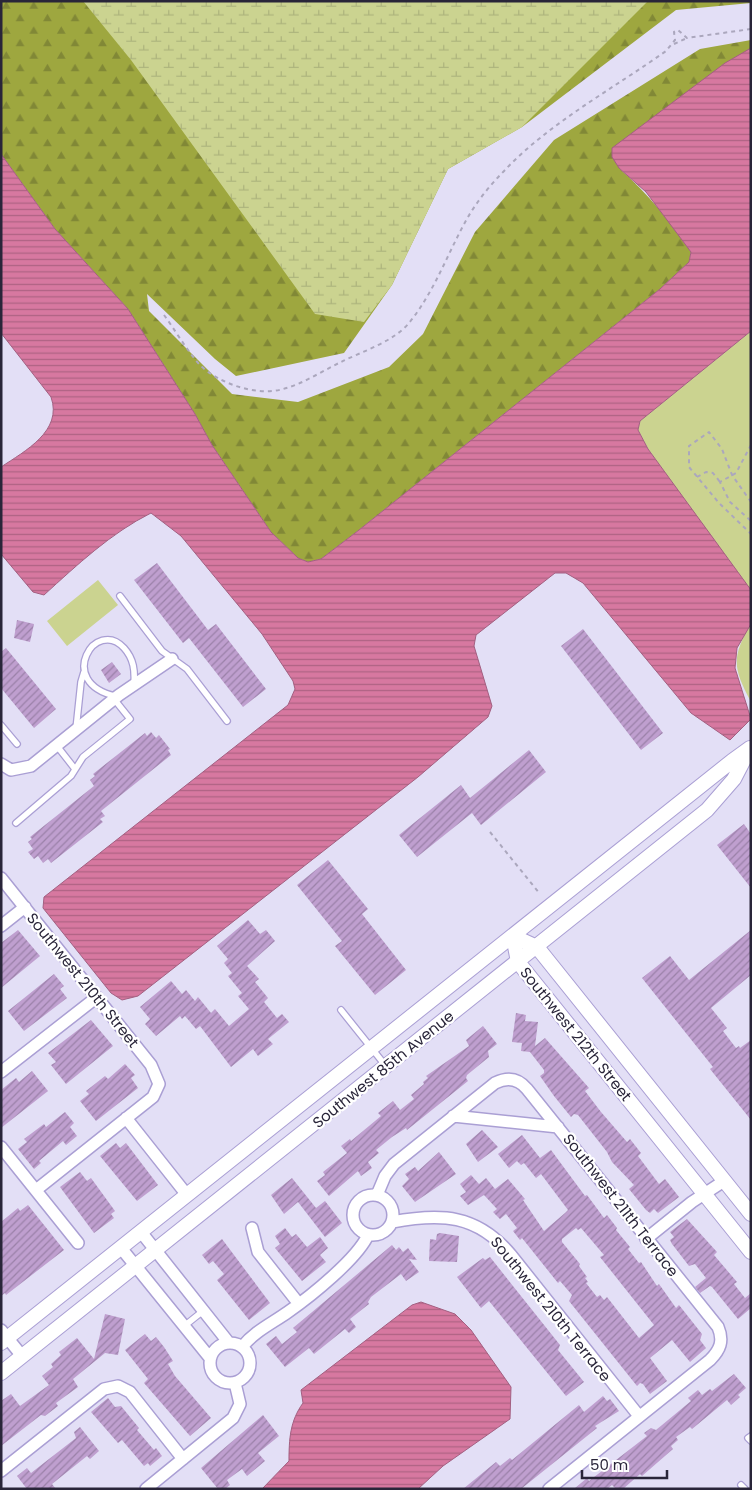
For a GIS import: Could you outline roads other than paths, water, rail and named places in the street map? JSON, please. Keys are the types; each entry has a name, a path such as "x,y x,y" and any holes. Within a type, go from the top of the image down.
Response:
{"street":[{"path":"1,764 12,770 26,768 57,746 116,698 172,659"},
{"name":"Southwest 85th Avenue","path":"3,1337 121,1248 732,761 750,749"},
{"name":"Southwest 85th Avenue","path":"1,1373 707,810 734,779 750,749"},
{"name":"Southwest 210th Street","path":"1,878 151,1065 159,1084 153,1097 126,1118"},
{"path":"1,926 24,907"},
{"name":"Southwest 212th Street","path":"513,936 537,947 751,1214"},
{"name":"Southwest 212th Street","path":"513,936 518,962 751,1252"},
{"path":"1,1072 97,997"},
{"name":"Southwest 211th Terrace","path":"453,1116 495,1083 510,1079 524,1084 646,1239 713,1320 722,1340 719,1348 710,1360 639,1416"},
{"path":"377,1195 383,1179 394,1164 453,1116 558,1127"},
{"path":"36,1190 126,1118 187,1195"},
{"path":"1,1147 78,1243"},
{"path":"646,1239 704,1194 724,1181"},
{"path":"377,1195 391,1205 392,1222 383,1233 368,1235 355,1225 353,1214 361,1199 377,1195"},
{"name":"Southwest 210th Terrace","path":"392,1222 427,1217 453,1218 470,1223 493,1236 504,1247 639,1416"},
{"path":"252,1228 258,1252 299,1304"},
{"path":"141,1232 229,1343 242,1347 248,1354 250,1367 243,1378 235,1383 218,1380 211,1370 210,1358 217,1347 229,1343"},
{"path":"242,1347 258,1329 299,1304 360,1250 368,1235"},
{"path":"121,1248 182,1327 210,1358"},
{"path":"3,1337 22,1356"},
{"path":"146,1489 229,1422 236,1414 239,1396 235,1383"},
{"path":"1,1471 108,1387 118,1386 130,1392 184,1458"},
{"path":"549,1489 639,1416"}],"lane":[{"path":"120,596 162,651 187,669 226,721"},
{"path":"76,731 81,682 88,651 102,641 112,641 120,644 130,657 134,667 134,685"},
{"path":"16,823 66,780 83,756 130,719 116,698 94,688 84,672"},
{"path":"1,725 17,744"},
{"path":"57,746 75,769"},
{"path":"341,1010 386,1066"},
{"path":"182,1327 203,1311"},
{"path":"751,1436 748,1438 751,1441"}]}
